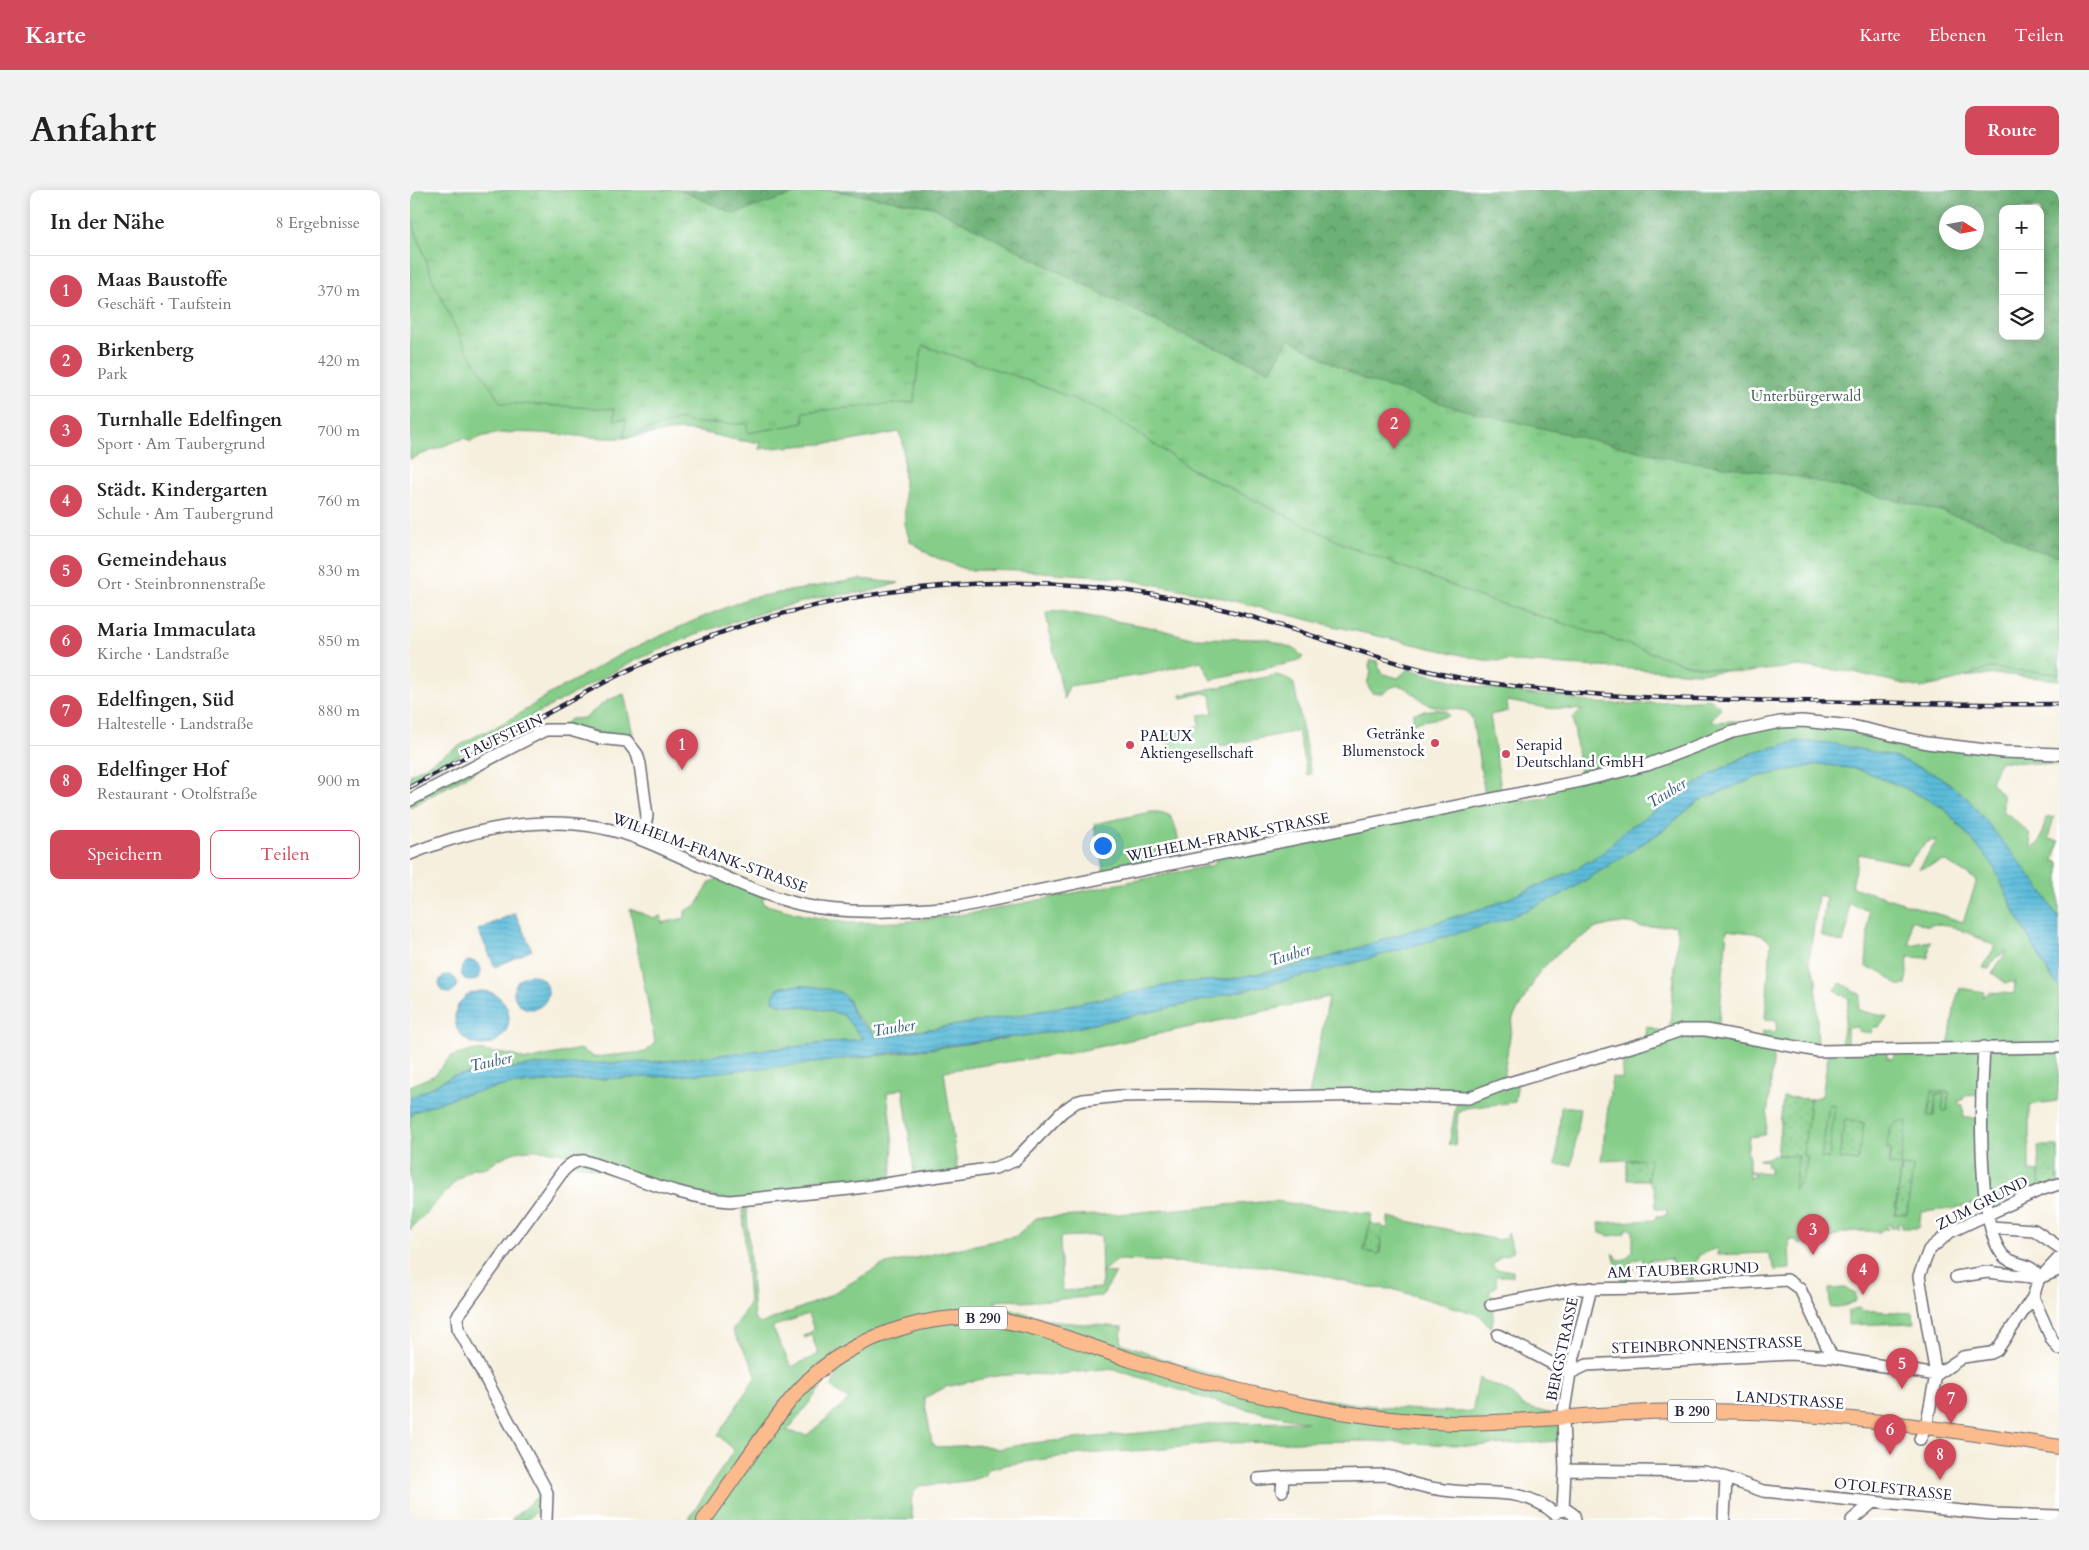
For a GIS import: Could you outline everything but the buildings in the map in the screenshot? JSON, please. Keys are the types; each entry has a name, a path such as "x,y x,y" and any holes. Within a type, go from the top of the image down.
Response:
{"main road":[{"name":"LANDSTRASSE","path":"704,1520 800,1389 821,1370 865,1342 906,1326 944,1318 977,1317 1034,1327 1069,1337 1131,1360 1200,1380 1310,1406 1388,1418 1458,1423 1688,1411 1752,1412 2059,1447"}],"street":[{"name":"WILHELM-FRANK-STRASSE","path":"410,854 467,834 509,825 537,822 576,824 600,828 642,840 746,885 803,904 867,912 958,907 1591,778 1648,765 1733,732 1780,722 1836,723 1927,743 2021,753 2059,754"},
{"name":"TAUFSTEIN","path":"410,800 545,730 570,730 598,738 627,741 637,754 647,816 642,840"},
{"path":"546,1520 547,1493 544,1486 458,1328 457,1317 562,1171 578,1160 680,1192 714,1200 730,1201 850,1189 995,1168 1014,1161 1062,1112 1076,1102 1098,1098 1340,1095 1468,1098 1510,1082 1641,1044 1682,1030 1706,1030 1818,1051 2059,1047"},
{"path":"1984,1048 1983,1178 1990,1221 2000,1253 2004,1257 2032,1269 2041,1277"},
{"name":"ZUM GRUND","path":"1923,1433 1936,1374 1920,1276 1929,1250 1950,1232 1990,1221 2040,1190 2059,1184"},
{"path":"1990,1221 2034,1230 2059,1246"},
{"path":"1936,1374 1963,1357 1997,1350 2034,1297 2041,1277 2059,1258"},
{"path":"1956,1277 1987,1272 2041,1277 2059,1270"},
{"name":"AM TAUBERGRUND","path":"1491,1305 1576,1289 1652,1288 1787,1280 1800,1289 1832,1357"},
{"name":"BERGSTRASSE","path":"1557,1514 1565,1470 1563,1417 1570,1373 1591,1288"},
{"path":"2034,1297 2052,1340 2059,1349"},
{"path":"1498,1334 1570,1373"},
{"name":"STEINBRONNENSTRASSE","path":"1570,1373 1587,1365 1790,1354 1832,1357 1936,1374"},
{"name":"OTOLFSTRASSE","path":"1565,1470 1704,1472 1763,1491 1992,1514 2059,1516"},
{"path":"1258,1480 1283,1477 1396,1476 1415,1484 1445,1491 1485,1494 1509,1493 1527,1497 1548,1507 1557,1514 1571,1512 1575,1520"},
{"path":"1282,1491 1283,1477"},
{"path":"1724,1518 1726,1478"},
{"path":"1852,1520 1873,1502"}],"green space":[{"path":"410,190 925,330 2059,609 2059,680 2000,674 1946,678 1791,661 1755,669 1698,673 1484,660 1329,625 1210,595 1115,577 1027,571 967,570 930,555 910,541 905,526 903,442 899,432 845,442 759,449 761,442 744,441 684,430 621,438 521,432 501,433 484,436 471,442 464,438 410,459"},
{"path":"410,190 680,190 734,214 806,190 829,190 933,207 1169,328 1270,371 1289,339 1362,379 1460,409 1673,459 1794,476 1936,510 1993,527 2029,548 2059,556 2059,674 1989,668 1953,681 1921,688 1853,672 1799,666 1741,673 1685,664 1486,599 1344,544 1193,470 1104,411 1016,376 923,346 918,367 914,402 803,412 804,423 748,433 747,424 691,423 680,419 624,438 626,419 614,420 614,409 501,403 463,344 432,278 410,214"},
{"name":"Unterbürgerwald","path":"538,190 2059,190 2059,609 925,330"},
{"path":"860,579 899,583 868,592 826,596 767,611 702,632 634,661 410,782 410,775 481,733 489,731 623,653 691,622 749,598"},
{"path":"1060,611 1155,628 1191,638 1267,639 1295,649 1303,657 1295,662 1211,680 1201,661 1148,674 1069,686 1064,699 1046,615 1047,612"},
{"path":"1371,660 1377,661 1381,673 1398,678 1408,669 1476,686 1535,695 1565,696 1593,703 1633,704 1709,699 1721,707 1710,722 1736,721 1745,729 1802,721 1927,743 2059,754 2059,765 2000,761 1991,782 2003,796 2003,813 2010,816 2029,833 2032,849 2040,841 2046,818 2054,817 2048,839 2059,841 2054,861 2059,862 2059,920 2041,889 1939,776 1755,751 1713,773 1628,829 1604,852 1571,872 1495,904 1320,960 1230,979 1179,983 1010,1017 878,1037 854,1014 848,999 779,988 774,995 773,1001 780,1004 825,1010 843,1015 863,1039 656,1062 534,1065 453,1076 410,1098 410,1086 435,1075 450,1057 475,1050 512,1055 526,1060 580,1049 594,1057 646,1052 655,1042 630,909 654,918 661,916 662,923 685,918 685,911 697,905 710,882 724,876 763,891 763,904 803,915 848,923 903,922 979,912 1213,865 1219,854 1486,800 1472,718 1466,711 1428,704 1400,686 1390,688 1384,693 1373,693 1367,684 1371,673 1369,666","holes":["1507,701 1547,708 1582,710 1573,718 1581,781 1551,787 1547,798 1521,801 1519,793 1502,796 1490,715 1508,711"]},
{"path":"1276,675 1287,678 1294,684 1311,774 1307,775 1298,731 1170,756 1166,733 1199,726 1199,715 1213,713 1211,695 1202,693 1182,698 1181,695"},
{"path":"624,694 633,735 613,740 588,740 568,732 545,733 410,807 410,800 545,730 558,729 571,719 585,718 606,701"},
{"path":"1436,709 1446,711 1449,716 1412,723 1414,713"},
{"path":"1819,764 1858,769 1903,787 1944,808 1992,863 2016,914 2049,974 2059,987 2059,1074 2057,1101 2029,1105 2029,1171 2039,1172 2040,1190 1989,1215 1986,1200 1952,1209 1921,1212 1919,1228 1902,1228 1902,1223 1898,1223 1898,1228 1891,1228 1891,1225 1887,1225 1886,1228 1889,1229 1882,1229 1880,1232 1856,1231 1841,1233 1826,1239 1826,1242 1798,1244 1797,1240 1789,1240 1790,1269 1775,1270 1768,1253 1717,1255 1717,1248 1699,1255 1696,1262 1690,1268 1694,1281 1690,1287 1682,1269 1677,1271 1671,1259 1649,1260 1651,1267 1646,1270 1642,1258 1630,1262 1635,1269 1630,1271 1627,1283 1621,1280 1613,1253 1619,1260 1626,1259 1633,1251 1633,1231 1627,1228 1624,1234 1610,1236 1600,1233 1599,1223 1655,1220 1656,1216 1667,1215 1666,1209 1656,1209 1654,1190 1648,1180 1649,1159 1601,1161 1612,1077 1622,1079 1624,1049 1645,1043 1647,1026 1669,1034 1678,933 1675,925 1640,927 1630,923 1596,928 1559,952 1540,971 1513,1018 1502,1085 1518,1080 1515,1102 1466,1108 1458,1113 1455,1146 1449,1145 1457,1099 1309,1096 1329,997 1070,1053 944,1071 958,1173 915,1179 903,1088 887,1093 893,1144 891,1183 746,1199 754,1318 760,1324 823,1299 882,1265 1017,1236 1036,1218 1117,1214 1274,1201 1372,1214 1364,1251 1380,1253 1382,1228 1388,1228 1388,1217 1499,1240 1504,1238 1508,1232 1513,1252 1500,1257 1492,1266 1498,1270 1513,1270 1513,1276 1495,1276 1497,1286 1488,1293 1497,1299 1491,1305 1494,1316 1491,1328 1480,1315 1392,1289 1370,1288 1321,1275 1265,1266 1122,1260 1115,1261 1102,1272 1116,1273 1102,1296 1021,1302 1017,1300 994,1301 1001,1307 1059,1322 1122,1327 1121,1343 1175,1363 1227,1379 1331,1400 1401,1409 1472,1412 1479,1378 1513,1395 1522,1406 1563,1417 1559,1441 1475,1446 1370,1441 1214,1443 1165,1449 1081,1454 988,1469 985,1476 967,1481 919,1486 912,1498 913,1520 688,1520 734,1450 718,1435 756,1376 753,1366 732,1330 749,1303 742,1200 730,1201 572,1163 567,1155 562,1153 528,1150 514,1152 484,1168 473,1168 456,1181 410,1230 410,1117 414,1112 458,1096 508,1085 572,1080 676,1076 892,1054 1060,1031 1183,1005 1567,892 1662,831 1698,801 1757,777","holes":["1937,840 1919,869 1944,861 1977,880 1963,922 1852,887 1859,854 1907,864 1927,842","1818,895 1826,897 1821,935 1843,943 1848,925 1848,903 1869,911 1866,967 1882,972 1898,985 1906,985 1908,957 1928,958 1930,941 1909,945 1911,920 1928,926 1935,924 1953,927 1995,946 1983,968 1989,969 1995,958 2007,951 1992,973 2006,983 2015,982 2014,994 1990,992 1982,997 1984,992 1960,988 1955,1003 1948,1048 1895,1049 1893,1059 1887,1058 1887,1049 1847,1050 1847,1028 1858,1027 1858,1031 1871,1033 1873,1027 1879,1027 1887,1017 1858,1010 1861,995 1841,983 1834,990 1849,999 1840,1050 1829,1051 1822,1096 1810,1099 1803,1156 1803,1177 1795,1188 1798,1156 1777,1155 1758,1160 1767,1161 1766,1166 1770,1167 1770,1173 1749,1171 1749,1154 1747,1154 1749,1137 1765,1135 1775,1044 1818,1051 1816,978 1809,962","1727,930 1761,934 1771,943 1765,1019 1777,1020 1776,1032 1763,1031 1763,1040 1718,1032","1982,1095 1981,1122 1975,1118 1964,1118 1963,1105 1959,1105 1959,1100 1963,1100 1963,1096","1901,1166 1912,1167 1907,1213 1895,1214","1749,1171 1755,1175 1749,1177","1101,1235 1102,1288 1062,1291 1060,1237","808,1314 814,1330 804,1336 805,1338 811,1335 819,1354 791,1367 772,1327","1104,1369 1116,1370 1227,1405 1307,1422 1220,1423 1172,1430 1031,1443 998,1449 982,1445 937,1447 932,1443 924,1398 946,1387 996,1376 1022,1374 1053,1375","837,1373 832,1386 849,1400 807,1435 787,1431 827,1380"]},
{"path":"1151,812 1170,816 1175,825 1182,862 1105,877 1094,824"},
{"path":"1932,1091 1949,1092 1947,1111 1942,1111 1944,1094 1936,1094 1934,1116 1928,1116"},
{"path":"1783,1097 1810,1099 1803,1156 1808,1156 1803,1177 1794,1190 1798,1156 1777,1155"},
{"path":"1829,1105 1835,1105 1829,1158 1821,1158"},
{"path":"1561,1106 1580,1108 1572,1165 1556,1165"},
{"path":"1845,1119 1864,1123 1858,1161 1839,1159"},
{"path":"1907,1121 1900,1166 1889,1165 1891,1149 1887,1149 1890,1126 1891,1128 1897,1122"},
{"path":"2038,1146 2058,1146 2058,1184 2040,1190"},
{"path":"1650,1158 1648,1180 1627,1180 1627,1161"},
{"path":"1902,1166 1913,1167 1907,1214 1895,1214"},
{"path":"1371,1220 1372,1224 1383,1226 1379,1254 1364,1251"},
{"path":"1845,1288 1856,1293 1856,1301 1844,1306 1830,1308 1829,1289"},
{"path":"1861,1308 1862,1311 1913,1313 1914,1323 1848,1325 1848,1311"},
{"path":"544,1486 547,1502 527,1520 511,1520 538,1496"}],"water":[{"path":"1799,741 1829,743 1889,755 1939,776 1968,799 2041,889 2059,920 2059,987 2049,974 2016,914 1992,863 1944,808 1903,787 1858,769 1819,764 1757,777 1698,801 1662,831 1567,892 1504,920 1329,970 1183,1005 1060,1031 805,1064 676,1076 572,1080 508,1085 458,1096 414,1112 410,1117 410,1098 453,1076 534,1065 656,1062 863,1039 843,1015 825,1010 780,1004 773,1001 777,991 785,986 810,986 841,993 847,999 858,1020 878,1037 1010,1017 1179,983 1230,979 1320,960 1495,904 1571,872 1604,852 1627,829 1713,773 1757,751"},
{"path":"515,913 532,950 495,967 478,930"},
{"path":"471,961 478,964 481,971 478,978 471,981 464,978 461,971 464,964"},
{"path":"444,975 452,975 457,980 455,991 444,993 439,988 439,980"},
{"path":"531,975 538,976 543,980 547,985 547,999 543,1004 538,1008 531,1009 524,1008 519,1004 515,999 514,992 515,985 519,980 524,976"},
{"path":"482,991 492,993 501,999 507,1008 509,1018 507,1028 501,1037 492,1043 482,1045 472,1043 463,1037 457,1028 455,1018 457,1008 463,999 472,993"}],"railway":[{"path":"410,787 629,670 691,644 754,622 820,605 886,592 954,585 1021,583 1088,586 1155,595 1272,623 1374,656 1425,670 1517,687 1635,697 1960,704 2059,704"}],"place":[{"name":"Birkenberg","path":"1394,449"},
{"name":"Getränke Blumenstock","path":"1435,743"},
{"name":"PALUX Aktiengesellschaft","path":"1130,745"},
{"name":"Serapid Deutschland GmbH","path":"1506,754"},
{"name":"Maas Baustoffe","path":"682,770"},
{"name":"Turnhalle Edelfingen","path":"1813,1255"},
{"name":"Städt. Kindergarten","path":"1863,1295"},
{"name":"Gemeindehaus","path":"1902,1389"},
{"name":"Edelfingen, Süd","path":"1951,1424"},
{"name":"Maria Immaculata","path":"1890,1455"},
{"name":"Edelfinger Hof","path":"1940,1480"}],"water label":[{"name":"Tauber","path":"1667,793"},
{"name":"Tauber","path":"1290,955"},
{"name":"Tauber","path":"894,1028"},
{"name":"Tauber","path":"491,1062"}]}
